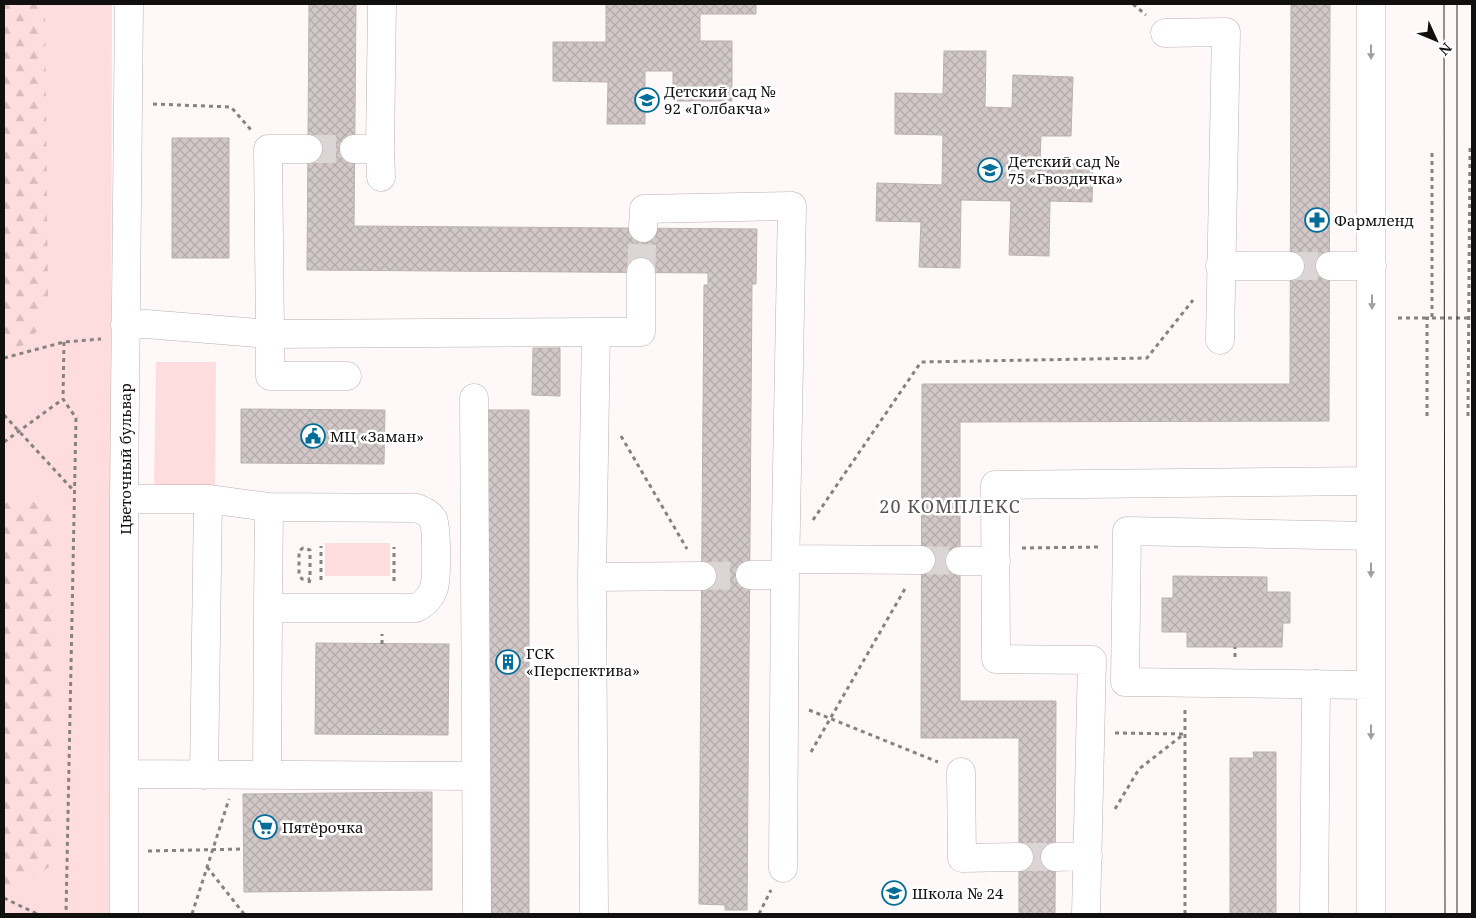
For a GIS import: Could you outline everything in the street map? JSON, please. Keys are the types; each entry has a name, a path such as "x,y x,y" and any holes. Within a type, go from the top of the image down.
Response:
{"street":[{"name":"Цветочный бульвар","path":"124,914 124,499 129,4"},
{"path":"381,177 367,149 382,4"},
{"path":"1371,4 1371,914"},
{"path":"1164,33 1226,32 1220,340"},
{"path":"308,149 268,149 270,376 347,376"},
{"path":"642,228 644,209 792,201 783,868"},
{"path":"1220,266 1290,266"},
{"path":"1330,266 1372,266"},
{"path":"125,325 146,324 270,334 641,332 642,272"},
{"path":"594,914 592,577 596,332"},
{"path":"474,398 477,914"},
{"path":"1086,914 1092,660 996,659 996,486 1371,481"},
{"path":"124,499 208,499 269,507 417,508 426,512 434,521 434,589 427,600 416,608 268,608"},
{"path":"204,774 208,499"},
{"path":"266,775 269,507"},
{"path":"1371,536 1127,531 1125,682 1371,685"},
{"path":"960,560 996,554"},
{"path":"750,575 786,567 921,560"},
{"path":"592,577 702,576"},
{"path":"1314,914 1316,684"},
{"path":"961,772 962,858 1020,857"},
{"path":"125,774 171,779 204,774 476,776"},
{"path":"1055,857 1088,856"}],"path":[{"path":"146,104 231,107 268,149"},
{"path":"1468,416 1470,148"},
{"path":"1432,150 1432,318"},
{"path":"808,526 921,362 1147,358 1196,297"},
{"path":"1427,416 1427,318 1469,318"},
{"path":"4,358 64,342 114,339 125,325"},
{"path":"64,342 63,399 76,418 66,914"},
{"path":"4,442 63,399"},
{"path":"4,415 75,492"},
{"path":"620,432 702,576"},
{"path":"321,546 321,580"},
{"path":"393,608 394,547"},
{"path":"996,554 1127,547"},
{"path":"309,608 310,579 310,550 303,548 299,551 299,575 302,579 310,579"},
{"path":"807,759 921,560"},
{"path":"1185,683 1185,914"},
{"path":"784,700 961,772"},
{"path":"1091,733 1185,734"},
{"path":"1111,816 1139,769 1185,734"},
{"path":"192,914 236,775"},
{"path":"145,851 243,849"},
{"path":"207,866 244,914"},
{"path":"4,898 37,914"}],"green space":[{"path":"4,4 112,4 109,914 4,914"},
{"path":"4,4 45,4 48,308 39,329 24,345 4,350"},
{"path":"156,362 216,362 215,488 154,488"},
{"path":"17,499 57,506 55,845 49,867 31,879 6,888 4,887 4,504"},
{"path":"325,543 390,543 390,576 325,576"}],"building":[{"path":"309,4 356,4 354,226 757,229 756,284 752,284 747,910 725,910 725,905 699,904 704,285 708,285 708,273 307,270"},
{"path":"606,4 756,4 756,14 700,14 700,41 732,41 732,101 673,101 673,71 645,71 645,124 607,124 608,82 553,81 553,42 606,42"},
{"path":"1291,4 1330,4 1329,421 960,422 960,701 1056,701 1055,914 1019,914 1019,738 921,738 922,384 1290,384"},
{"path":"944,51 986,51 985,107 1012,108 1013,75 1073,77 1071,136 1041,136 1040,163 1093,164 1092,202 1050,201 1049,256 1009,255 1011,201 961,200 960,268 919,267 921,222 876,221 877,183 942,185 943,135 895,134 895,93 943,94"},
{"path":"172,138 229,138 229,258 172,258"},
{"path":"533,348 560,348 560,396 532,395"},
{"name":"МЦ «Заман»","path":"241,409 385,410 384,464 241,463"},
{"name":"ГСК «Перспектива»","path":"487,410 529,410 529,914 487,914"},
{"path":"1173,576 1267,577 1267,592 1290,592 1290,623 1283,623 1282,647 1187,647 1187,632 1162,632 1162,598 1173,598"},
{"path":"316,643 449,644 448,735 315,734"},
{"path":"1253,752 1276,752 1276,914 1230,914 1230,758 1254,758"},
{"path":"432,792 432,890 244,892 243,794"}],"tunnel":[{"path":"308,149 354,149"},
{"path":"641,272 643,228"},
{"path":"1290,266 1330,266"},
{"path":"921,560 960,561"},
{"path":"702,576 750,575"},
{"path":"1019,857 1055,857"}],"tram line":[{"path":"1444,4 1445,914"},
{"path":"1457,4 1457,914"}],"place":[{"name":"Детский сад № 92 «Голбакча»","path":"647,100"},
{"name":"Детский сад № 75 «Гвоздичка»","path":"990,170"},
{"name":"Фармленд","path":"1317,220"},
{"name":"МЦ «Заман»","path":"313,436"},
{"name":"ГСК «Перспектива»","path":"508,662"},
{"name":"Пятёрочка","path":"265,827"},
{"name":"Школа № 24","path":"894,893"}],"district":[{"name":"20 КОМПЛЕКС","path":"950,506"}]}
